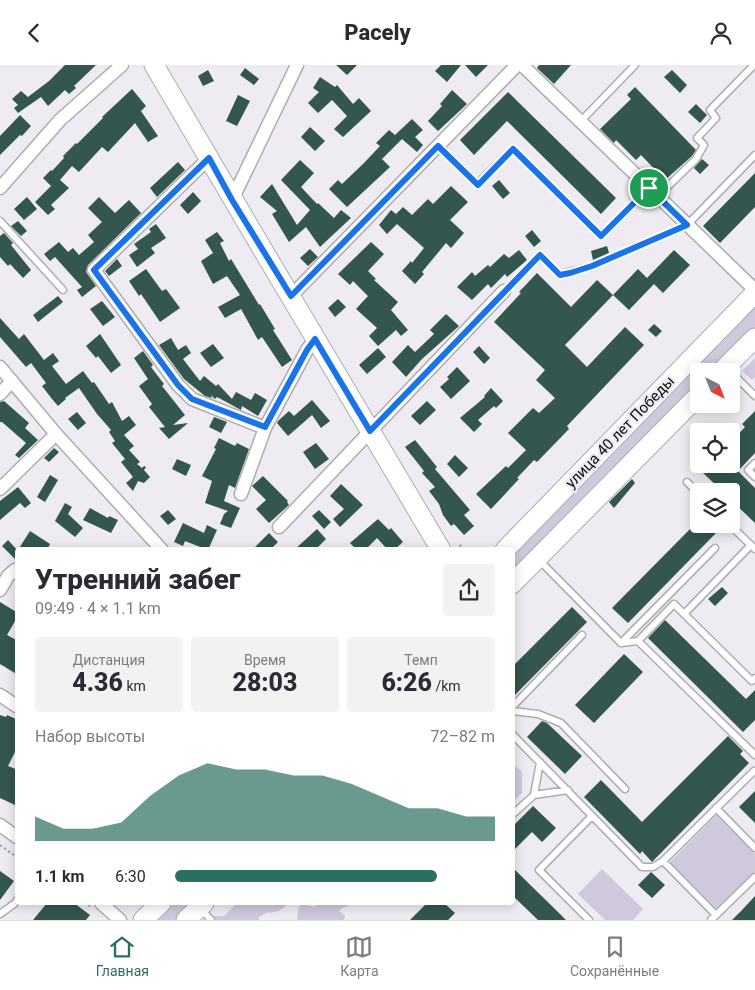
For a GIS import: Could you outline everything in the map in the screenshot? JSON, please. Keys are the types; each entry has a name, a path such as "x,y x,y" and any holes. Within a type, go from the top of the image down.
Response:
{"main road":[{"path":"154,65 232,200 439,547"},
{"name":"улица 40 лет Победы","path":"508,547 755,291"},
{"path":"734,363 755,338"},
{"name":"улица 40 лет Победы","path":"515,582 690,404"},
{"path":"144,920 159,905"}],"street":[{"path":"0,188 60,120 122,65"},
{"path":"232,200 297,65"},
{"path":"291,296 517,65"},
{"path":"522,65 755,291"},
{"path":"209,158 94,270 178,385 192,399 265,427"},
{"path":"279,527 504,291"},
{"path":"241,494 265,427 307,350 315,339"},
{"path":"0,367 56,434 159,547"},
{"path":"0,394 12,381"},
{"path":"0,489 56,434"},
{"path":"0,590 8,576 15,570"},
{"path":"0,695 15,705"},
{"path":"0,825 15,836"},
{"path":"103,905 120,920"}],"lane":[{"path":"580,122 635,65"},
{"path":"438,146 478,185 513,149 601,236 696,159 704,145 696,138 716,118 710,110 754,65"},
{"path":"504,291 540,255 560,275 570,273 592,266 687,225 755,155"},
{"path":"0,221 63,290"},
{"path":"740,382 755,396"},
{"path":"755,463 748,471 755,477"},
{"path":"687,482 690,485"},
{"path":"684,613 753,547 738,533"},
{"path":"621,643 715,548"},
{"path":"538,558 621,643"},
{"path":"621,643 638,641 674,603 752,681 755,678"},
{"path":"515,704 582,635"},
{"path":"638,641 755,755"},
{"path":"515,711 538,714 561,723 625,789"},
{"path":"515,736 642,867 653,867 663,861 755,772"},
{"path":"534,795 540,762"},
{"path":"515,812 534,795 568,790"},
{"path":"716,808 755,848"},
{"path":"589,920 538,870 592,816"},
{"path":"663,861 714,918 755,877"},
{"path":"0,914 15,903"}],"path":[{"path":"459,547 464,543"},
{"path":"0,845 15,856"}],"shaded area":[{"path":"755,304 755,329 721,363 698,363"},
{"path":"755,358 755,377 752,380 742,371"},
{"path":"690,371 690,395 515,576 515,551"},
{"path":"515,765 522,772 522,793 515,800"},
{"path":"716,815 755,854 755,873 718,910 670,862"},
{"path":"602,869 643,909 633,920 605,920 578,894"},
{"path":"172,905 191,905 175,920 156,920"},
{"path":"235,905 286,905 275,912 261,916 258,918 260,920 208,920 209,916 224,916"},
{"path":"300,905 315,907 316,905 348,905 339,911 345,916 344,920 297,920"}],"building":[{"path":"65,65 96,65 74,86 76,88 69,94 65,90 48,106 41,97 18,113 14,108 18,105 12,99 21,91 28,97 49,81"},
{"path":"336,65 357,65 347,75"},
{"path":"441,65 461,65 447,82 435,71"},
{"path":"465,65 488,65 476,77"},
{"path":"539,65 571,65 554,84 537,68"},
{"path":"245,68 259,79 254,85 240,75"},
{"path":"208,70 214,81 203,86 198,76"},
{"path":"672,70 687,85 680,93 664,77"},
{"path":"320,77 335,87 337,85 353,104 359,98 371,111 343,137 334,129 347,116 332,100 318,113 308,103 319,92 313,88"},
{"path":"635,87 696,150 692,156 665,180 641,155 636,160 616,140 614,143 600,129 631,99 627,95"},
{"path":"132,89 146,106 141,111 158,136 148,142 135,123 108,152 102,147 79,172 72,166 60,180 69,188 51,205 55,209 48,215 35,202 51,186 43,178"},
{"path":"452,90 467,104 438,131 428,121 442,106 440,104"},
{"path":"508,92 616,198 601,214 507,121 474,155 460,140"},
{"path":"238,95 250,101 237,126 226,121"},
{"path":"696,104 707,115 700,123 688,112"},
{"path":"20,115 31,126 0,155 0,136"},
{"path":"412,119 423,130 415,137 423,145 417,152 402,139 382,159 390,167 347,207 329,189 338,180 342,184 363,164 380,146 376,143 389,130 395,135"},
{"path":"310,127 325,141 315,151 301,137"},
{"path":"702,159 709,165 700,174 694,168"},
{"path":"300,160 314,173 301,187 334,218 341,210 351,218 320,247 306,227 289,242 272,214 277,211 260,197 272,184 297,225 310,210 281,180"},
{"path":"178,162 185,170 157,197 150,188"},
{"path":"755,173 755,207 720,243 703,226"},
{"path":"499,180 510,193 503,199 492,186"},
{"path":"451,186 468,202 450,220 464,233 451,248 446,243 422,272 424,274 415,284 402,271 411,261 412,263 424,248 397,224 387,234 379,225 391,210 396,214 403,207 412,215 428,199 433,204"},
{"path":"193,192 201,201 188,214 180,205"},
{"path":"27,197 37,209 24,220 14,209"},
{"path":"99,197 115,213 129,200 141,213 88,265 86,272 96,286 82,297 77,290 82,287 55,257 50,261 44,254 59,242 68,252 73,248 79,255 94,242 88,235 102,222 88,208"},
{"path":"18,221 27,231 21,236 11,226"},
{"path":"156,224 166,238 151,248 155,253 137,267 129,255 138,249 134,244 151,232 149,229"},
{"path":"532,230 541,241 534,247 525,236"},
{"path":"217,232 224,241 220,243 229,261 231,259 260,304 275,329 273,330 292,360 282,367 262,337 258,340 241,309 225,318 218,307 240,295 227,276 213,284 201,261 213,253 205,240"},
{"path":"4,233 31,270 23,278 10,264 8,266 0,257 0,236"},
{"path":"371,242 384,254 368,271 376,279 374,280 398,302 391,310 408,330 401,336 396,330 378,346 369,336 377,328 356,309 368,296 353,281 350,285 338,274"},
{"path":"607,246 609,253 593,260 591,251"},
{"path":"310,249 318,257 308,266 300,258"},
{"path":"519,250 527,260 507,277 505,274 491,288 488,284 472,300 457,287 472,272 475,276 488,265 490,267 504,254 509,258"},
{"path":"674,250 690,265 663,293 654,284 629,310 613,295 638,269 647,278"},
{"path":"117,259 122,266 109,276 105,271"},
{"path":"146,269 162,291 166,289 180,308 160,322 141,294 139,296 129,281"},
{"path":"537,273 571,307 597,280 613,295 565,345 587,367 625,327 644,345 567,426 569,429 537,462 534,460 491,509 476,494 506,466 508,468 526,450 508,433 533,408 539,413 555,398 536,380 545,370 494,322"},
{"path":"58,296 63,302 38,322 33,315"},
{"path":"338,299 346,307 335,317 328,308"},
{"path":"102,301 115,317 103,326 90,309"},
{"path":"446,314 459,326 422,359 406,377 392,362 408,345 415,352 434,334 430,330"},
{"path":"0,318 19,339 24,334 44,360 53,353 59,361 52,366 66,384 83,371 92,383 94,382 109,404 112,402 122,421 129,416 136,425 124,435 134,446 129,450 140,462 137,464 142,468 146,467 144,470 150,477 144,483 138,481 133,491 126,483 133,477 121,462 125,459 112,443 115,441 109,432 111,430 79,388 65,398 58,406 42,386 46,383 31,363 26,367 0,337"},
{"path":"654,324 662,331 656,337 648,330"},
{"path":"100,334 121,365 111,373 98,356 96,358 86,346"},
{"path":"171,338 178,350 186,345 191,353 183,359 200,381 204,376 216,386 218,384 232,399 236,392 251,400 255,393 267,400 258,416 242,406 241,410 217,397 215,399 211,395 212,398 205,396 184,379 159,345"},
{"path":"213,344 224,358 211,367 200,353"},
{"path":"479,346 490,358 484,364 473,352"},
{"path":"378,348 386,357 367,374 359,365"},
{"path":"143,351 153,365 151,367 164,384 162,386 185,415 173,425 188,423 169,439 159,428 165,427 149,407 152,404 139,386 148,379 134,358"},
{"path":"457,367 470,381 451,399 440,387 449,379 447,377"},
{"path":"491,388 503,401 478,420 482,424 474,432 460,418 485,397"},
{"path":"312,400 330,421 321,428 312,415 288,436 277,423 278,421 289,411 294,416"},
{"path":"4,401 29,423 25,428 38,440 19,458 15,455 26,443 0,422 0,402"},
{"path":"427,401 436,410 420,425 411,416"},
{"path":"755,411 755,453 740,469 740,432 745,427 742,424"},
{"path":"77,412 86,423 78,430 68,419"},
{"path":"214,417 227,422 221,433 209,427"},
{"path":"219,438 235,446 237,443 249,449 235,488 229,485 224,501 240,508 231,528 220,524 224,514 228,511 205,503 212,481 202,476 216,449 214,448"},
{"path":"415,440 437,467 435,469 470,510 464,515 474,526 464,535 454,524 451,526 443,515 439,504 429,491 435,487 422,473 424,471 405,447"},
{"path":"316,443 329,459 315,469 303,452"},
{"path":"54,448 59,452 49,462 44,458"},
{"path":"455,455 468,468 459,477 447,464"},
{"path":"177,459 191,465 186,476 172,469"},
{"path":"703,473 740,473 755,488 755,523 740,509 740,483 714,483"},
{"path":"50,475 58,480 45,502 37,497"},
{"path":"263,476 288,501 289,505 269,523 256,509 266,500 252,486"},
{"path":"632,479 635,483 614,508 609,502"},
{"path":"341,484 363,505 340,527 333,519 344,509 330,496"},
{"path":"18,487 31,503 25,508 20,503 0,520 0,501"},
{"path":"65,503 72,507 68,514 83,528 75,537 55,521"},
{"path":"90,508 108,518 109,516 118,520 111,533 83,520"},
{"path":"168,510 176,519 168,525 160,516"},
{"path":"319,510 331,522 324,529 312,516"},
{"path":"378,519 389,530 391,528 403,542 397,547 385,547 377,538 368,547 354,547 350,543"},
{"path":"183,523 204,533 207,525 217,530 209,547 200,547 185,541 183,546 174,542"},
{"path":"317,529 326,539 318,547 297,547"},
{"path":"690,529 690,533 716,533 628,623 612,608"},
{"path":"30,531 50,544 48,547 20,547"},
{"path":"269,533 278,542 273,547 255,547"},
{"path":"8,540 15,548 15,559 2,546"},
{"path":"722,587 728,593 715,606 708,599"},
{"path":"0,602 15,611 15,621 7,635 15,639 15,673 0,664"},
{"path":"572,607 587,622 515,695 515,664"},
{"path":"665,620 746,699 755,690 755,720 743,732 648,638"},
{"path":"624,654 643,672 594,723 575,705"},
{"path":"0,715 6,717 7,715 15,719 15,752 8,766 15,769 15,805 0,798"},
{"path":"542,721 547,723 582,756 565,774 527,737"},
{"path":"728,736 743,751 740,754 749,763 652,862 642,851 640,854 584,797 601,780 642,822"},
{"path":"755,791 755,823 739,807"},
{"path":"533,806 556,828 542,842 532,832 515,849 515,824"},
{"path":"515,870 566,920 538,920 515,898"},
{"path":"0,871 14,881 0,900"},
{"path":"651,872 665,885 652,898 638,885"},
{"path":"755,896 755,920 732,920 742,910"},
{"path":"45,905 77,905 90,915 86,920 33,920"},
{"path":"425,905 446,905 455,913 448,920 410,920"}],"route":[{"path":"438,146 478,185 513,149 601,236 649,188 687,225 592,266 570,273 560,275 540,255 370,431 315,339 307,350 265,427 192,399 178,385 94,270 209,158 232,200 291,296 438,146"}]}
